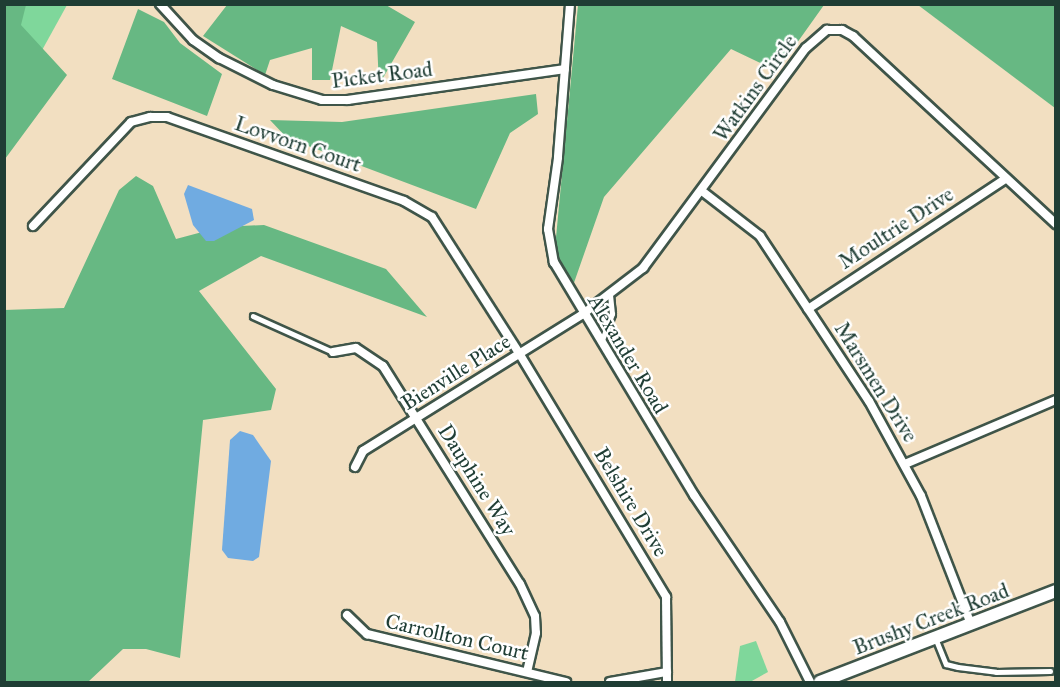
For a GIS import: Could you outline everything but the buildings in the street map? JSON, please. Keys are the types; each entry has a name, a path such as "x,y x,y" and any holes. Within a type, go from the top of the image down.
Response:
{"main road":[{"name":"Brushy Creek Road","path":"820,682 1056,591"}],"street":[{"name":"Picket Road","path":"160,4 193,40 219,58 273,85 322,100 348,100 565,69"},
{"name":"Alexander Road","path":"570,4 548,238 554,262 600,343 693,495 780,622 810,682"},
{"name":"Watkins Circle","path":"583,314 643,268 806,48 818,35 831,30 853,36 1056,224"},
{"name":"Lovvorn Court","path":"33,226 131,122 166,117 404,201 432,217 519,353"},
{"name":"Moultrie Drive","path":"808,309 1005,179"},
{"name":"Marsmen Drive","path":"702,191 760,236 905,464 971,624"},
{"name":"Bienville Place","path":"355,467 363,451 583,314"},
{"name":"Dauphine Way","path":"333,352 356,348 370,354 383,366 520,584 536,616 536,633 527,671"},
{"name":"Belshire Drive","path":"519,353 666,597 667,682"},
{"path":"905,464 1056,400"},
{"name":"Carrollton Court","path":"347,615 367,634 566,682"},
{"path":"610,682 667,672"}],"lane":[{"path":"600,343 612,314 610,295"},
{"path":"254,316 333,352"},
{"path":"936,637 946,664 958,668 996,672 1050,671"}],"green space":[{"path":"5,4 26,5 21,25 67,75 5,159"},
{"path":"5,5 67,5 9,110"},
{"path":"227,5 386,5 415,22 379,85 377,42 341,26 330,80 312,80 312,48 270,60 265,75 203,36"},
{"path":"578,5 824,5 777,71 731,49 604,197 569,297 555,248"},
{"path":"918,5 1055,5 1055,108"},
{"path":"138,9 164,22 180,43 222,74 207,116 112,79"},
{"path":"536,94 538,114 510,133 476,209 287,138 270,120 342,122"},
{"path":"136,176 153,186 176,239 221,227 264,225 386,269 427,317 261,256 199,291 276,389 271,410 203,420 180,658 146,649 123,649 88,682 5,682 4,310 64,308 119,190"},
{"path":"756,641 768,672 750,682 735,682 740,646"}],"water":[{"path":"188,185 252,209 254,220 214,241 206,241 193,225 184,194"},
{"path":"240,431 253,435 271,461 259,557 253,561 228,558 222,550 230,440"}]}
